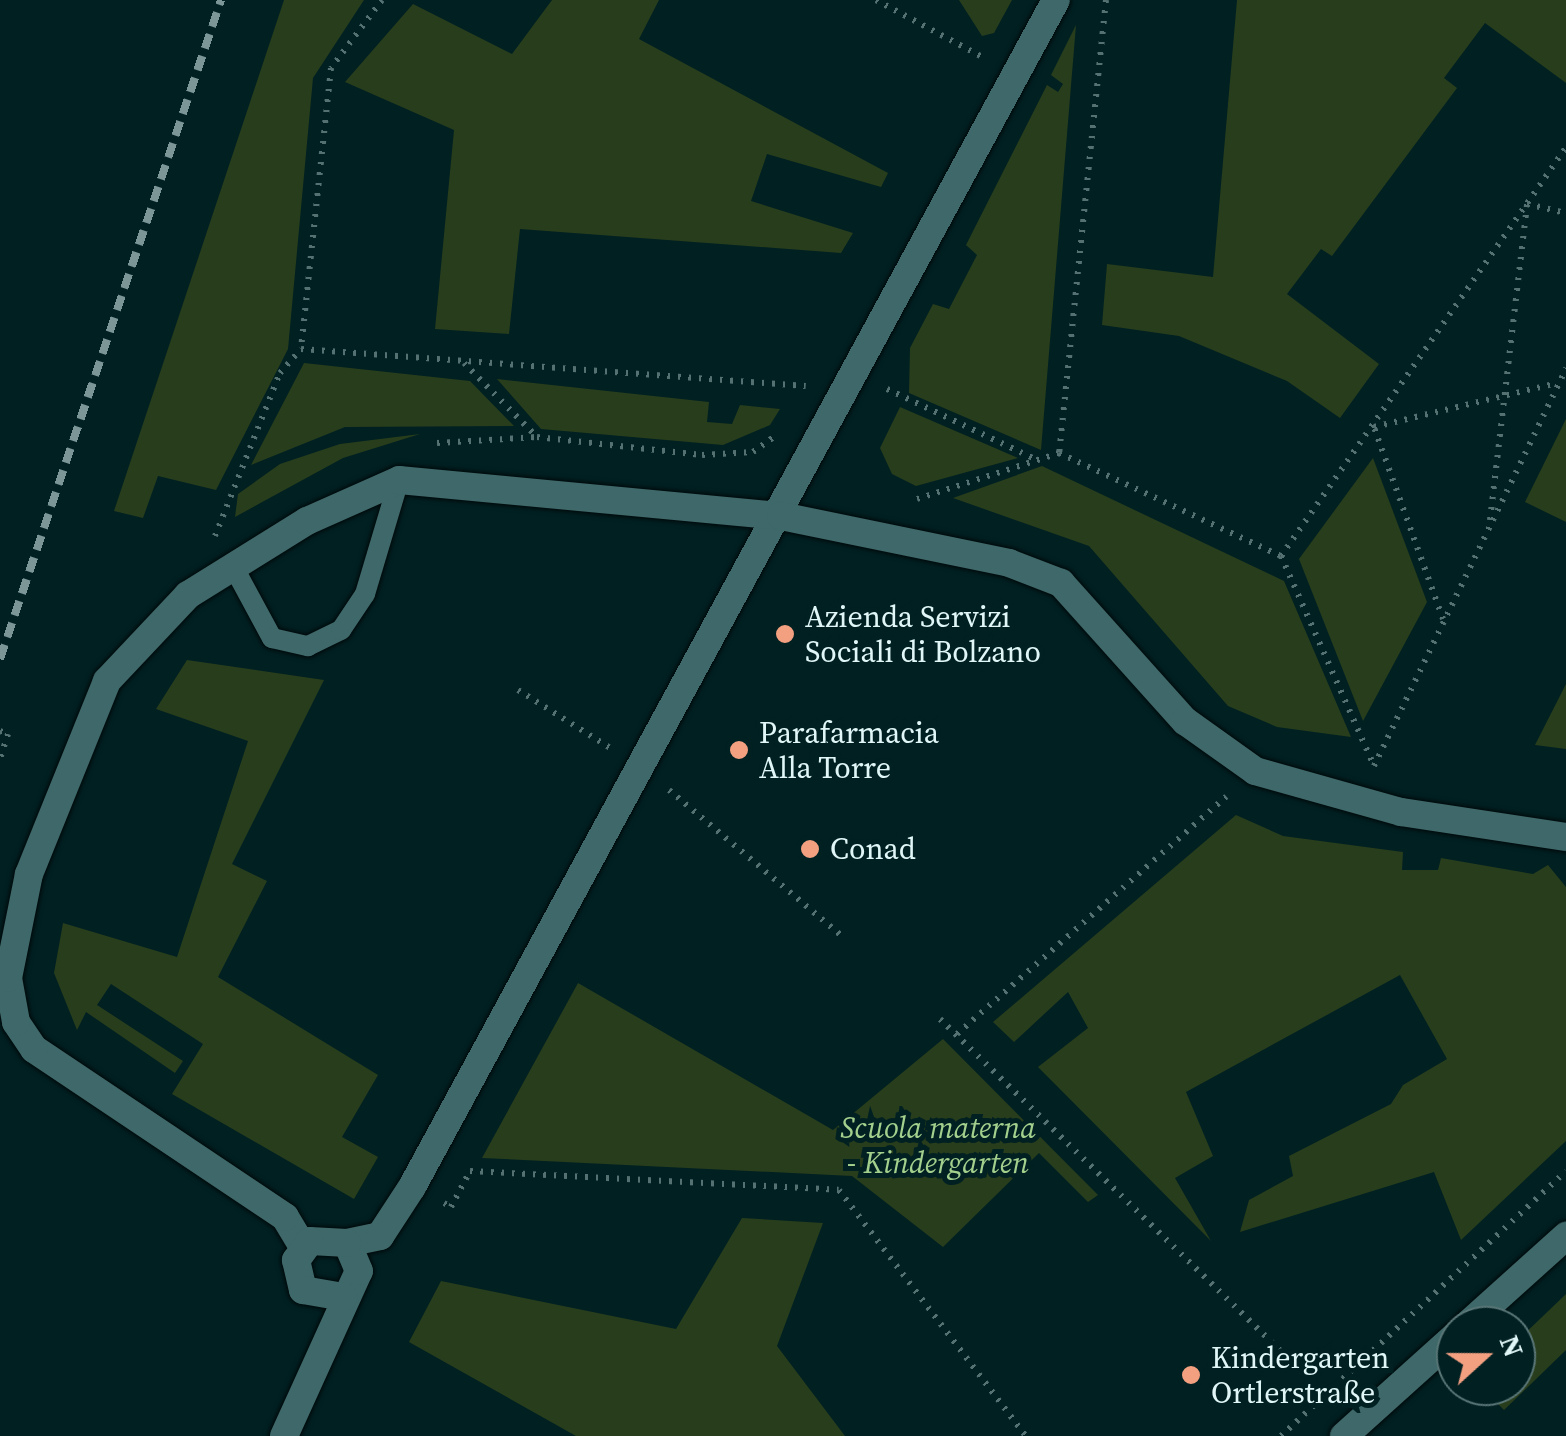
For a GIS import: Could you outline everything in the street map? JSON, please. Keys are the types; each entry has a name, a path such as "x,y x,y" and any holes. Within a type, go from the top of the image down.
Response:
{"street":[{"path":"343,1297 303,1290 295,1271 303,1248 328,1236 346,1243 380,1236 412,1186 781,516 1056,0"},
{"path":"303,1248 284,1217 34,1049 16,1022 8,978 29,874 99,696 161,618 232,566 399,480 781,516 1009,563 1062,583 1185,721 1256,771 1401,812 1566,836"},
{"path":"1488,1306 1566,1236"},
{"path":"284,1436 325,1360 343,1297 359,1272 346,1243"},
{"path":"1350,1430 1436,1352"}],"lane":[{"path":"232,566 272,638 308,646 341,630 365,594 399,480"}],"path":[{"path":"235,534 218,545 213,528 280,373 301,349 331,68 382,0"},
{"path":"876,0 1016,76"},
{"path":"1059,453 1106,0"},
{"path":"978,78 996,46"},
{"path":"1281,556 1566,148"},
{"path":"1527,204 1566,213"},
{"path":"1489,526 1527,204"},
{"path":"301,349 812,387 854,373 1037,460"},
{"path":"462,361 537,437"},
{"path":"1372,762 1566,368"},
{"path":"804,404 818,374"},
{"path":"1374,427 1558,383"},
{"path":"1374,427 1444,619"},
{"path":"421,448 537,437 702,455 753,452 781,432"},
{"path":"917,499 1059,453 1281,556 1372,762 1401,812"},
{"path":"518,690 642,768 842,936"},
{"path":"0,758 4,733"},
{"path":"957,1034 1256,771"},
{"path":"940,1019 1325,1394 1350,1430"},
{"path":"412,1186 451,1207 470,1171 839,1190 1026,1436"},
{"path":"1281,1436 1566,1171"}],"green space":[{"path":"284,0 364,0 313,78 288,349 216,490 158,476 143,518 114,511"},
{"path":"552,0 659,0 639,39 888,173 881,187 767,154 751,201 853,233 841,253 520,229 509,334 435,329 454,130 345,82 413,4 512,54"},
{"path":"959,0 1012,0 994,33 982,36"},
{"path":"1237,0 1566,0 1566,83 1485,23 1444,78 1457,88 1332,256 1321,249 1287,294 1379,364 1340,418 1287,381 1179,336 1102,325 1107,264 1213,277"},
{"path":"1076,25 1041,450 909,393 910,348 933,304 949,309 977,255 966,245 1047,85 1058,92 1063,84 1051,75"},
{"path":"304,363 470,381 514,426 345,427 251,465"},
{"path":"497,379 709,402 707,422 732,424 740,405 780,409 770,425 723,445 541,429"},
{"path":"900,407 1018,458 916,486 892,474 880,448"},
{"path":"1566,419 1566,522 1525,502"},
{"path":"420,434 343,458 235,517 238,494 280,464 340,444"},
{"path":"1373,458 1427,602 1363,721 1299,559"},
{"path":"1042,466 1284,581 1351,737 1277,727 1228,706 1089,546 953,498"},
{"path":"187,660 324,680 232,864 267,881 218,977 378,1075 342,1137 378,1157 354,1199 172,1094 203,1044 111,984 97,1005 183,1061 175,1073 86,1012 77,1030 54,973 63,923 177,957 248,741 156,709"},
{"path":"1566,684 1566,749 1535,745"},
{"path":"1236,815 1283,836 1403,852 1402,870 1438,870 1441,858 1533,874 1548,865 1566,887 1566,1141 1461,1240 1434,1172 1240,1232 1249,1200 1293,1176 1289,1156 1391,1104 1403,1085 1447,1059 1400,975 1186,1092 1213,1156 1175,1178 1211,1241 1038,1067 1088,1028 1068,992 1014,1042 993,1022"},
{"name":"Scuola materna - Kindergarten","path":"578,983 833,1130 943,1039 1098,1195 1088,1202 1039,1153 943,1247 852,1176 482,1158"},
{"path":"742,1218 823,1223 777,1346 845,1436 576,1436 409,1342 441,1281 676,1329"},
{"path":"1566,1294 1566,1350 1536,1379 1536,1323"}],"railway":[{"path":"0,659 221,0"}],"place":[{"name":"Azienda Servizi Sociali di Bolzano","path":"785,634"},
{"name":"Parafarmacia Alla Torre","path":"739,750"},
{"name":"Conad","path":"810,849"},
{"name":"Kindergarten Ortlerstraße","path":"1191,1375"}]}
